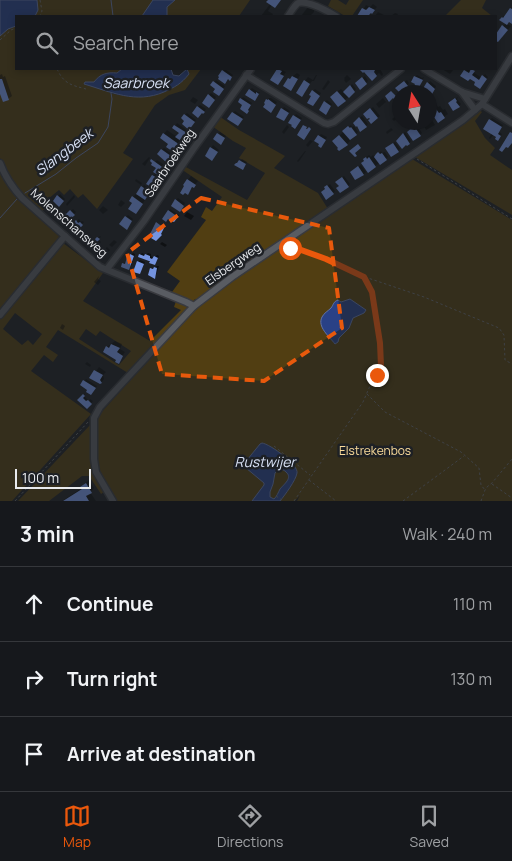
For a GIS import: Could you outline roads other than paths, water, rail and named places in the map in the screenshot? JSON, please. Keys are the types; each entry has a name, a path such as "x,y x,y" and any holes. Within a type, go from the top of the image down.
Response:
{"street":[{"path":"289,15 299,3 304,1 310,2 334,15"},
{"name":"Elsbergweg","path":"113,501 96,472 94,458 94,418 100,407 194,306 475,110 483,101 512,56"},
{"name":"Saarbroekweg","path":"106,269 144,221 250,70"},
{"path":"246,75 328,124 334,122 400,70"},
{"path":"426,70 462,92 483,101 512,123"},
{"path":"462,92 475,110"},
{"name":"Molenschansweg","path":"0,163 10,185 22,198 100,267 194,306"},
{"path":"0,315 65,236"}],"water":[{"path":"0,0 37,0 38,10 36,15 15,15 15,26 8,29 0,36"},
{"path":"153,0 175,0 167,7 167,15 143,15"},
{"name":"Saarbroek","path":"121,70 171,70 173,75 179,76 187,70 189,74 180,83 164,92 143,97 124,96 84,84 85,82 94,82 104,74 117,73"},
{"path":"350,299 366,310 364,313 353,318 349,328 335,344 322,328 322,317 334,302"},
{"name":"Rustwijer","path":"260,444 266,444 277,451 289,460 296,469 295,479 280,501 252,501 264,483 245,466 247,460","holes":["278,470 283,470 289,476 274,499 270,497 270,492 275,473"]}],"waterway":[{"path":"111,0 113,15"},
{"name":"Slangbeek","path":"25,193 56,174 98,143 108,127 112,99 111,93"},
{"name":"Slangbeek","path":"0,218 17,199"}],"park label":[{"name":"Elstrekenbos","path":"375,451"}]}
